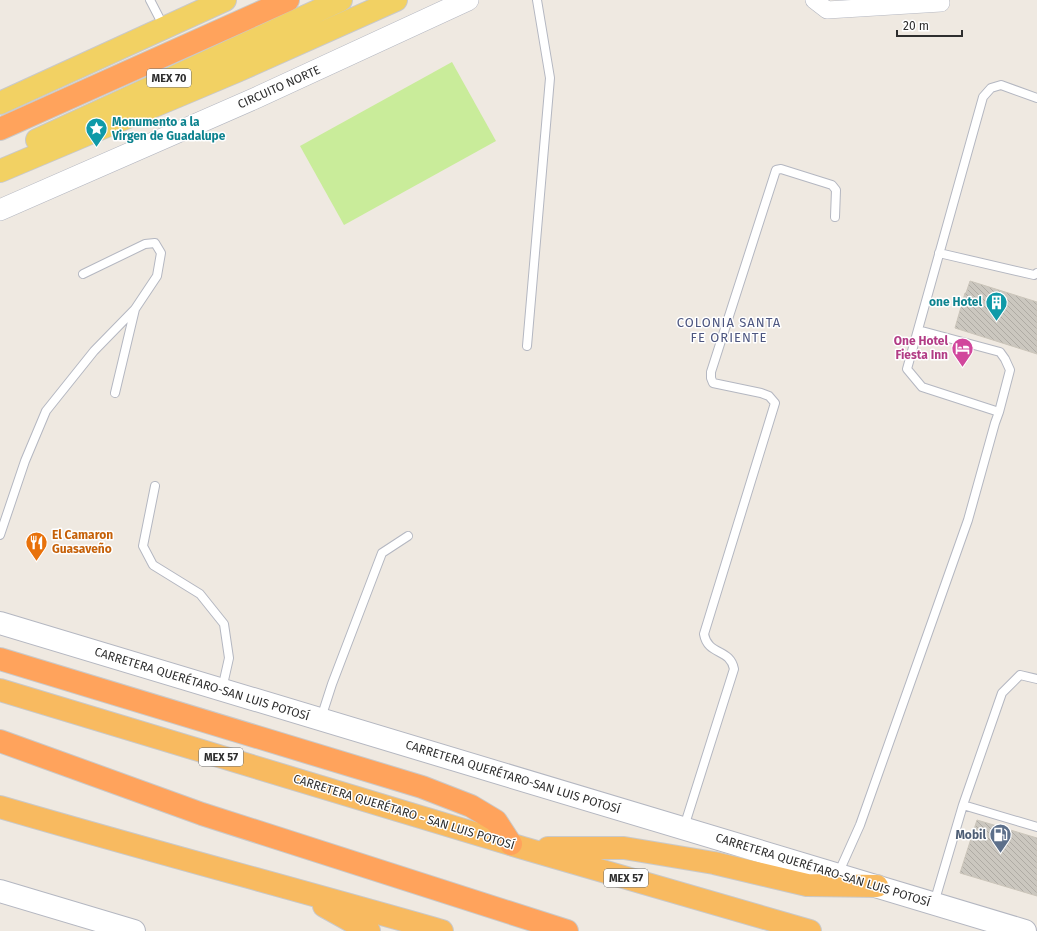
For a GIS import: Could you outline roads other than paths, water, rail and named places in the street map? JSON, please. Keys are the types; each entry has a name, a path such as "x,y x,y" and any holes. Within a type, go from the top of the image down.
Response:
{"highway":[{"path":"0,129 288,0"},
{"path":"0,659 422,787 471,806 496,821 517,846 624,848 714,863 807,885 877,886"},
{"name":"CARRETERA QUERÉTARO - SAN LUIS POTOSÍ","path":"0,690 517,846 810,931"},
{"path":"0,741 202,814 567,931"},
{"path":"0,807 164,855 293,888 442,931"},
{"path":"293,888 369,931"}],"main road":[{"path":"0,103 225,0"},
{"name":"MEX 70","path":"0,162 50,134 341,0"},
{"path":"0,170 237,71 396,0"},
{"name":"CARRETERA QUERÉTARO-SAN LUIS POTOSÍ","path":"0,623 1025,931"},
{"path":"0,892 134,931"}],"street":[{"name":"CIRCUITO NORTE","path":"0,210 258,97 468,0"},
{"path":"814,0 826,10 941,3"}],"lane":[{"path":"150,0 165,28"},
{"path":"527,346 550,78 537,0"},
{"path":"999,412 922,387 907,369 983,97 991,88 1001,85 1037,98"},
{"path":"683,828 734,669 733,661 712,648 706,642 704,634 775,403 769,396 761,393 713,383 711,372 776,170 781,170 832,185 836,190 835,217"},
{"path":"0,535 25,462 46,411 94,351 136,309 157,276 161,253 155,243 145,244 83,274"},
{"path":"939,253 1034,275 1037,273"},
{"path":"115,393 136,309"},
{"path":"837,874 860,825 968,520 1010,370 1000,352 918,330"},
{"path":"156,486 142,546 153,566 200,594 224,624 229,658 222,690"},
{"path":"321,720 332,684 382,553 408,536"},
{"path":"934,904 964,805 1002,693 1020,675 1037,679"},
{"path":"964,805 1037,827"}],"place":[{"name":"Monumento a la Virgen de Guadalupe","path":"97,148"},
{"name":"one Hotel","path":"997,322"},
{"name":"One Hotel Fiesta Inn","path":"963,368"},
{"name":"El Camaron Guasaveño","path":"37,562"},
{"name":"Mobil","path":"1001,854"}],"district":[{"name":"COLONIA SANTA FE ORIENTE","path":"729,330"}]}
